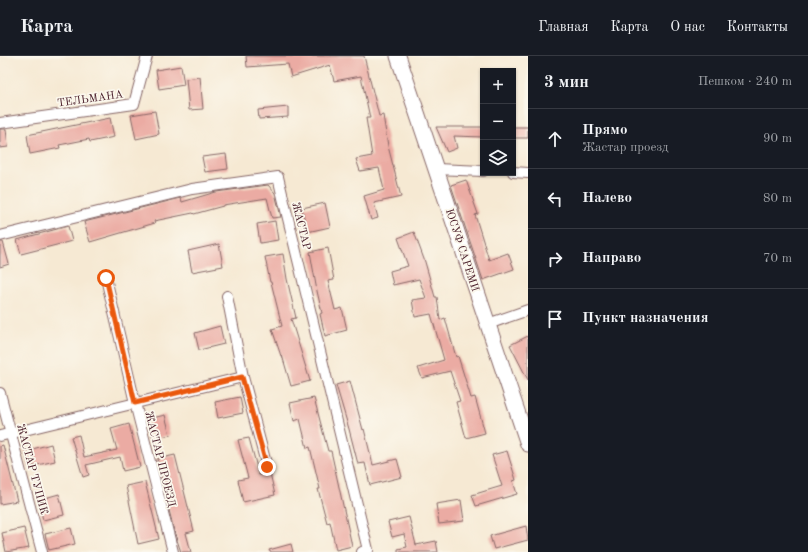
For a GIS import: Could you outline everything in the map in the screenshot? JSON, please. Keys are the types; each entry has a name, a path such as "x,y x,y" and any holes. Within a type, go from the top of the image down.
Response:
{"main road":[{"name":"ЮСУФ САРЕМИ","path":"398,56 528,444"}],"street":[{"name":"ТЕЛЬМАНА","path":"0,123 134,104 147,56"},
{"path":"436,169 480,171"},
{"path":"516,172 528,173"},
{"name":"ЖАСТАР","path":"0,236 192,189 278,177 368,550 362,552"},
{"name":"ЖАСТАР ПРОЕЗД","path":"106,278 172,552"},
{"path":"227,296 242,377 267,467"},
{"path":"488,324 528,310"},
{"path":"0,436 242,377"},
{"name":"ЖАСТАР ТУПИК","path":"0,392 42,552"}],"building":[{"path":"246,56 364,56 379,116 383,115 388,146 401,197 374,203 378,218 371,220 364,196 384,190 379,168 360,171 356,159 372,156 366,118 370,118 361,76 334,81 330,65 291,77 288,64 247,67"},
{"path":"181,66 184,85 159,89 156,70"},
{"path":"200,77 203,109 189,110 186,79"},
{"path":"288,107 288,117 259,119 258,110"},
{"path":"155,111 159,134 136,139 131,115"},
{"path":"110,118 114,137 90,142 89,139 59,145 60,148 30,154 27,135"},
{"path":"436,127 480,127 480,137 454,136 457,148 447,152"},
{"path":"516,127 528,127 528,138 516,138"},
{"path":"0,129 6,129 8,147 0,148"},
{"path":"226,154 228,169 205,172 202,157"},
{"path":"466,180 478,214 475,215 489,260 508,253 514,269 483,280 451,185"},
{"path":"268,185 275,193 281,217 272,218 267,198 223,205 194,214 154,221 155,223 90,242 84,222 181,198 182,202 216,192"},
{"path":"325,203 330,227 307,232 302,208"},
{"path":"275,221 278,240 260,243 257,224"},
{"path":"68,226 72,241 21,254 17,240"},
{"path":"414,232 425,262 435,297 437,297 440,320 445,318 456,357 458,356 471,398 475,397 485,433 466,438 456,402 460,401 450,371 422,378 418,368 444,360 431,314 415,317 412,300 426,298 419,279 393,285 390,271 408,266 398,238"},
{"path":"0,242 3,242 9,264 0,267"},
{"path":"219,244 223,266 192,272 188,251"},
{"path":"328,248 334,280 328,281 335,310 342,308 347,330 325,336 310,252"},
{"path":"283,254 296,318 291,319 310,381 291,386 282,355 281,356 272,329 282,326 265,257"},
{"path":"220,326 224,344 199,350 195,333"},
{"path":"528,336 528,380 510,345"},
{"path":"350,381 373,465 397,459 402,477 370,485 365,463 358,464 336,385"},
{"path":"240,397 243,413 218,418 215,402"},
{"path":"314,398 328,451 331,451 352,546 336,550 330,522 327,523 318,489 320,489 310,447 307,448 300,419 294,421 290,403"},
{"path":"165,415 170,435 153,439 148,419"},
{"path":"129,424 140,467 123,471 120,457 86,465 89,475 83,477 71,437 79,435 84,457 117,450 111,429"},
{"path":"249,438 259,475 270,473 275,495 243,502 238,480 248,478 238,440"},
{"path":"51,444 55,461 29,467 25,451"},
{"path":"3,445 17,501 0,504 0,446"},
{"path":"507,451 516,480 513,481 517,494 476,506 472,495 502,486 492,455"},
{"path":"175,455 194,531 186,533 191,552 181,552 174,531 157,459"},
{"path":"145,482 159,539 138,544 126,486"},
{"path":"59,494 64,515 43,520 38,500"},
{"path":"461,500 464,521 439,524 436,504"},
{"path":"409,517 416,545 436,541 438,552 398,552 398,549 407,547 404,534 392,537 388,522"},
{"path":"526,526 528,540 494,549 490,536"},
{"path":"24,528 29,548 6,552 2,533"},
{"path":"71,528 75,544 49,550 45,534"},
{"path":"291,544 293,552 270,552 269,550"}],"route":[{"path":"106,278 135,403 242,377 267,467"}]}
